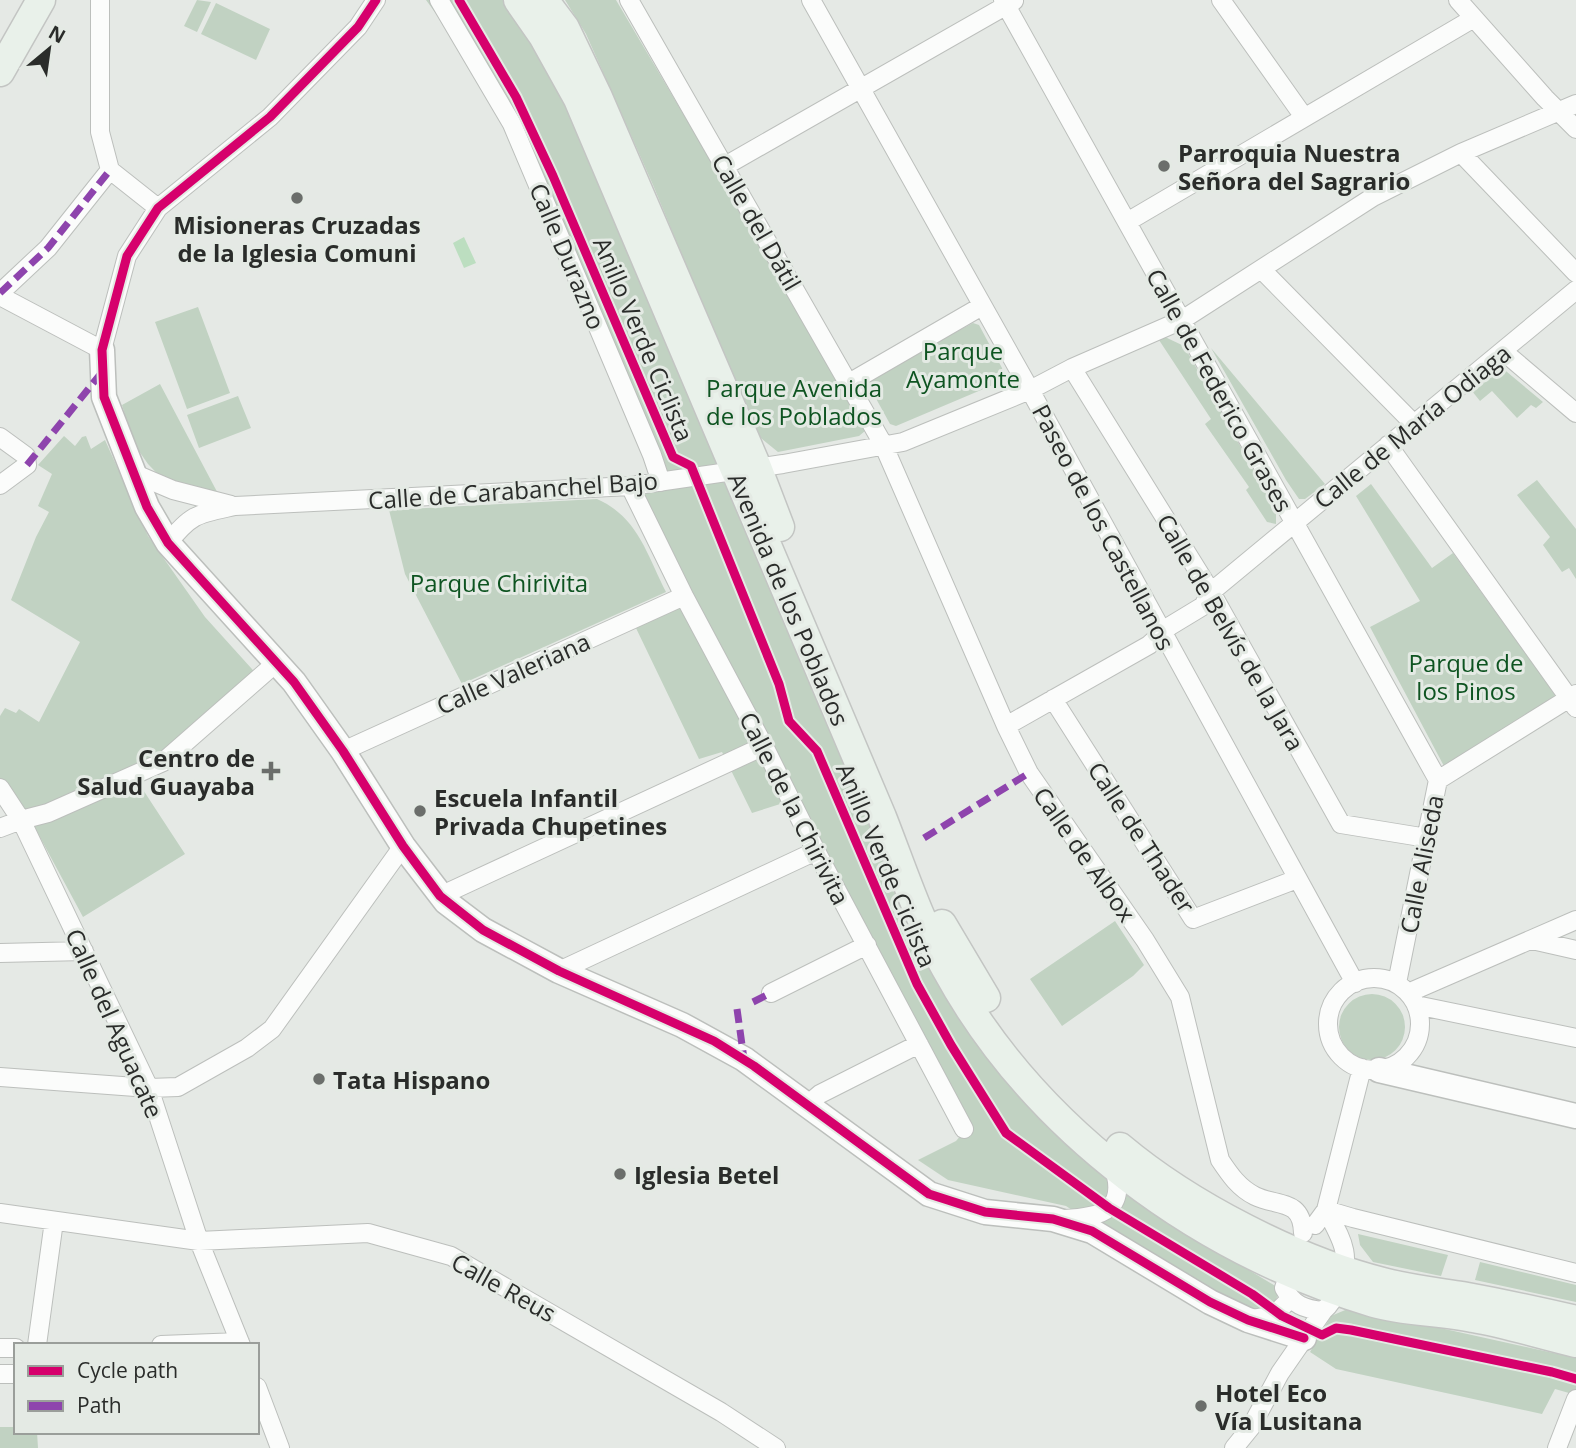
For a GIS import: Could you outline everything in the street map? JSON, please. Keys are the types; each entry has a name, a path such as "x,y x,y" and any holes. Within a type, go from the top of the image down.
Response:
{"main road":[{"path":"0,72 41,0"},
{"name":"Avenida de los Poblados","path":"518,0 578,99 746,469 942,924 1013,1038 1072,1106 1123,1150 1254,1245"},
{"name":"Avenida de los Poblados","path":"544,0 565,28 598,97 927,931 946,970 1019,1074 1059,1117 1157,1200 1254,1245"},
{"path":"1254,1245 1296,1262"},
{"path":"1254,1245 1337,1277 1351,1301 1380,1293 1513,1306 1576,1320"},
{"path":"1337,1277 1358,1266 1380,1293 1576,1343"}],"street":[{"path":"100,0 100,132 110,170 158,208"},
{"path":"376,0 358,27 270,117 158,208 127,256 103,360 104,397 133,473 168,543 296,684 403,846 440,896 483,930 559,971 714,1041 754,1066 929,1194 985,1212 1053,1219 1078,1218 1099,1214 1109,1208 1117,1198 1118,1181 1113,1165"},
{"name":"Calle Durazno","path":"439,0 512,124 661,482"},
{"name":"Calle del Dátil","path":"629,0 883,444"},
{"name":"Paseo de los Castellanos","path":"811,0 1030,390 1354,982"},
{"path":"1220,0 1304,117"},
{"path":"1458,0 1545,98 1568,107 1576,129"},
{"path":"726,166 1008,2"},
{"name":"Calle de Federico Grases","path":"1008,2 1127,222 1438,780"},
{"path":"1127,222 1474,18"},
{"name":"Calle de Carabanchel Bajo","path":"235,506 630,486 903,442 1030,390 1072,368 1182,320 1262,271 1373,197 1461,153 1568,107"},
{"path":"1461,153 1576,273"},
{"path":"103,360 0,294 48,248 110,170"},
{"path":"1262,271 1414,424"},
{"name":"Calle de María Odiaga","path":"1006,726 1149,645 1203,606 1211,592 1576,290"},
{"path":"849,383 982,306"},
{"path":"1504,352 1576,413"},
{"name":"Calle de Belvís de la Jara","path":"1072,368 1211,592 1341,824 1427,838"},
{"path":"0,437 26,456 27,465 0,485"},
{"name":"Calle de Albox","path":"883,444 1029,773 1145,940 1180,997 1220,1160 1234,1181 1256,1197 1293,1208 1299,1214 1296,1262"},
{"path":"1388,445 1574,700"},
{"path":"133,473 173,490 235,506"},
{"name":"Calle de la Chirivita","path":"630,486 816,851 964,1129"},
{"path":"148,507 159,495 173,490"},
{"path":"168,543 184,522 196,514 235,506"},
{"name":"Calle Valeriana","path":"342,751 684,596"},
{"path":"0,828 48,813 163,762 276,663"},
{"name":"Calle de Thader","path":"1053,699 1193,919 1297,879"},
{"name":"Calle Aliseda","path":"1407,994 1427,838 1438,780 1574,700"},
{"path":"440,896 764,746"},
{"name":"Calle del Aguacate","path":"0,788 21,820 149,1088 200,1241 241,1343"},
{"path":"0,1077 149,1088 178,1087 247,1048 272,1029 403,846"},
{"path":"559,971 816,851"},
{"path":"1407,994 1576,920"},
{"path":"1532,940 1576,950"},
{"path":"771,993 867,945"},
{"path":"0,953 84,951"},
{"path":"1576,1038 1407,994 1381,979 1354,982 1343,990 1335,1000 1328,1024 1334,1046 1341,1056 1371,1069 1576,1116"},
{"path":"1371,1069 1393,1066 1405,1058 1414,1047 1420,1026 1407,994"},
{"path":"807,1105 820,1094 919,1044"},
{"path":"1248,1320 1274,1315 1296,1262 1326,1210 1371,1069"},
{"path":"1326,1210 1576,1273"},
{"path":"1234,1448 1251,1426 1337,1277 1326,1210"},
{"name":"Calle Reus","path":"0,1213 200,1241 368,1233 451,1256 721,1412 776,1448"},
{"path":"1053,1219 1092,1231 1210,1302 1248,1320 1304,1338"},
{"path":"37,1343 54,1221"},
{"path":"1296,1262 1306,1310 1337,1277"},
{"path":"1280,1373 1284,1346 1279,1329 1296,1262"},
{"path":"259,1392 280,1448"},
{"path":"1557,1448 1576,1399"}],"green space":[{"path":"197,0 211,2 197,32 184,26"},
{"path":"426,0 513,0 575,113 947,992 1059,1125 1156,1214 1277,1287 1278,1295 1273,1306 1250,1313 1117,1240 1066,1206 948,1180 918,1160 956,1141 969,1126 796,799 752,813 722,752 699,759 635,626 693,601 637,485 661,482 516,123"},
{"name":"Parque Avenida de los Poblados","path":"565,0 616,0 787,290 865,431 859,436 778,452 756,434 653,185 586,34"},
{"path":"216,3 270,29 256,60 201,34"},
{"path":"198,307 230,393 187,409 155,322"},
{"name":"Parque Ayamonte","path":"973,323 979,325 1002,368 1003,376 1000,382 896,426 890,424 868,384 870,377"},
{"path":"1165,337 1184,346 1276,510 1276,524 1267,522 1246,490 1249,487 1205,424 1211,419 1159,340"},
{"path":"1211,348 1325,484 1305,499 1299,499 1286,480"},
{"path":"1501,367 1543,402 1536,408 1531,405 1517,418 1492,391 1480,401 1472,391"},
{"path":"160,384 223,503 173,490 148,464 134,444 122,405"},
{"path":"238,396 251,428 199,448 187,415"},
{"path":"64,436 75,446 86,436 91,449 105,440 148,536 205,617 260,678 134,776 185,854 83,917 35,828 0,778 0,716 5,708 16,713 19,709 39,722 80,642 11,600 49,512 38,506 52,474 38,465"},
{"path":"1537,480 1576,529 1576,579 1569,568 1562,572 1543,545 1550,537 1517,495"},
{"name":"Parque de los Pinos","path":"1371,484 1432,568 1453,553 1556,696 1445,768 1370,627 1420,601 1356,496"},
{"name":"Parque Chirivita","path":"597,499 611,507 632,527 647,551 666,592 462,684 405,574 389,510"},
{"path":"1115,921 1144,965 1133,976 1062,1026 1030,979"},
{"path":"1366,994 1378,994 1390,999 1400,1009 1405,1027 1403,1040 1390,1055 1378,1060 1366,1060 1354,1055 1344,1045 1339,1033 1339,1021 1344,1009 1354,999"},
{"path":"1358,1234 1448,1255 1441,1276 1373,1262 1360,1245"},
{"path":"1480,1262 1576,1285 1576,1302 1475,1280"},
{"path":"1350,1308 1576,1358 1576,1395 1555,1389 1542,1414 1336,1369 1310,1352 1331,1316"},
{"path":"0,1427 14,1427 14,1434 37,1434 38,1448 0,1448"}],"shaded area":[{"path":"464,237 476,263 464,268 453,243"}],"marked path":[{"path":"0,293 48,248 110,170"},
{"path":"27,465 102,372"},
{"path":"924,838 1029,773"},
{"path":"753,1002 771,993"},
{"path":"737,1009 744,1059"}],"cycle path":[{"path":"376,0 358,27 270,117 158,208 127,256 102,350 104,397 147,507 168,543 294,682 343,751 403,846 440,896 483,930 559,971 714,1041 754,1066 929,1194 985,1212 1053,1219 1092,1231 1210,1302 1248,1320 1304,1338"},
{"name":"Anillo Verde Ciclista","path":"459,0 516,97 553,176 673,457 691,466 779,684 789,721 817,751 917,984 1006,1133 1109,1208 1252,1294 1282,1316 1322,1335 1336,1328 1351,1330 1576,1379"}],"place":[{"name":"Parroquia Nuestra Señora del Sagrario","path":"1164,166"},
{"name":"Misioneras Cruzadas de la Iglesia Comuni","path":"297,198"},
{"name":"Centro de Salud Guayaba","path":"271,771"},
{"name":"Escuela Infantil Privada Chupetines","path":"420,811"},
{"name":"Tata Hispano","path":"319,1079"},
{"name":"Iglesia Betel","path":"620,1174"},
{"name":"Hotel Eco Vía Lusitana","path":"1201,1406"}]}
